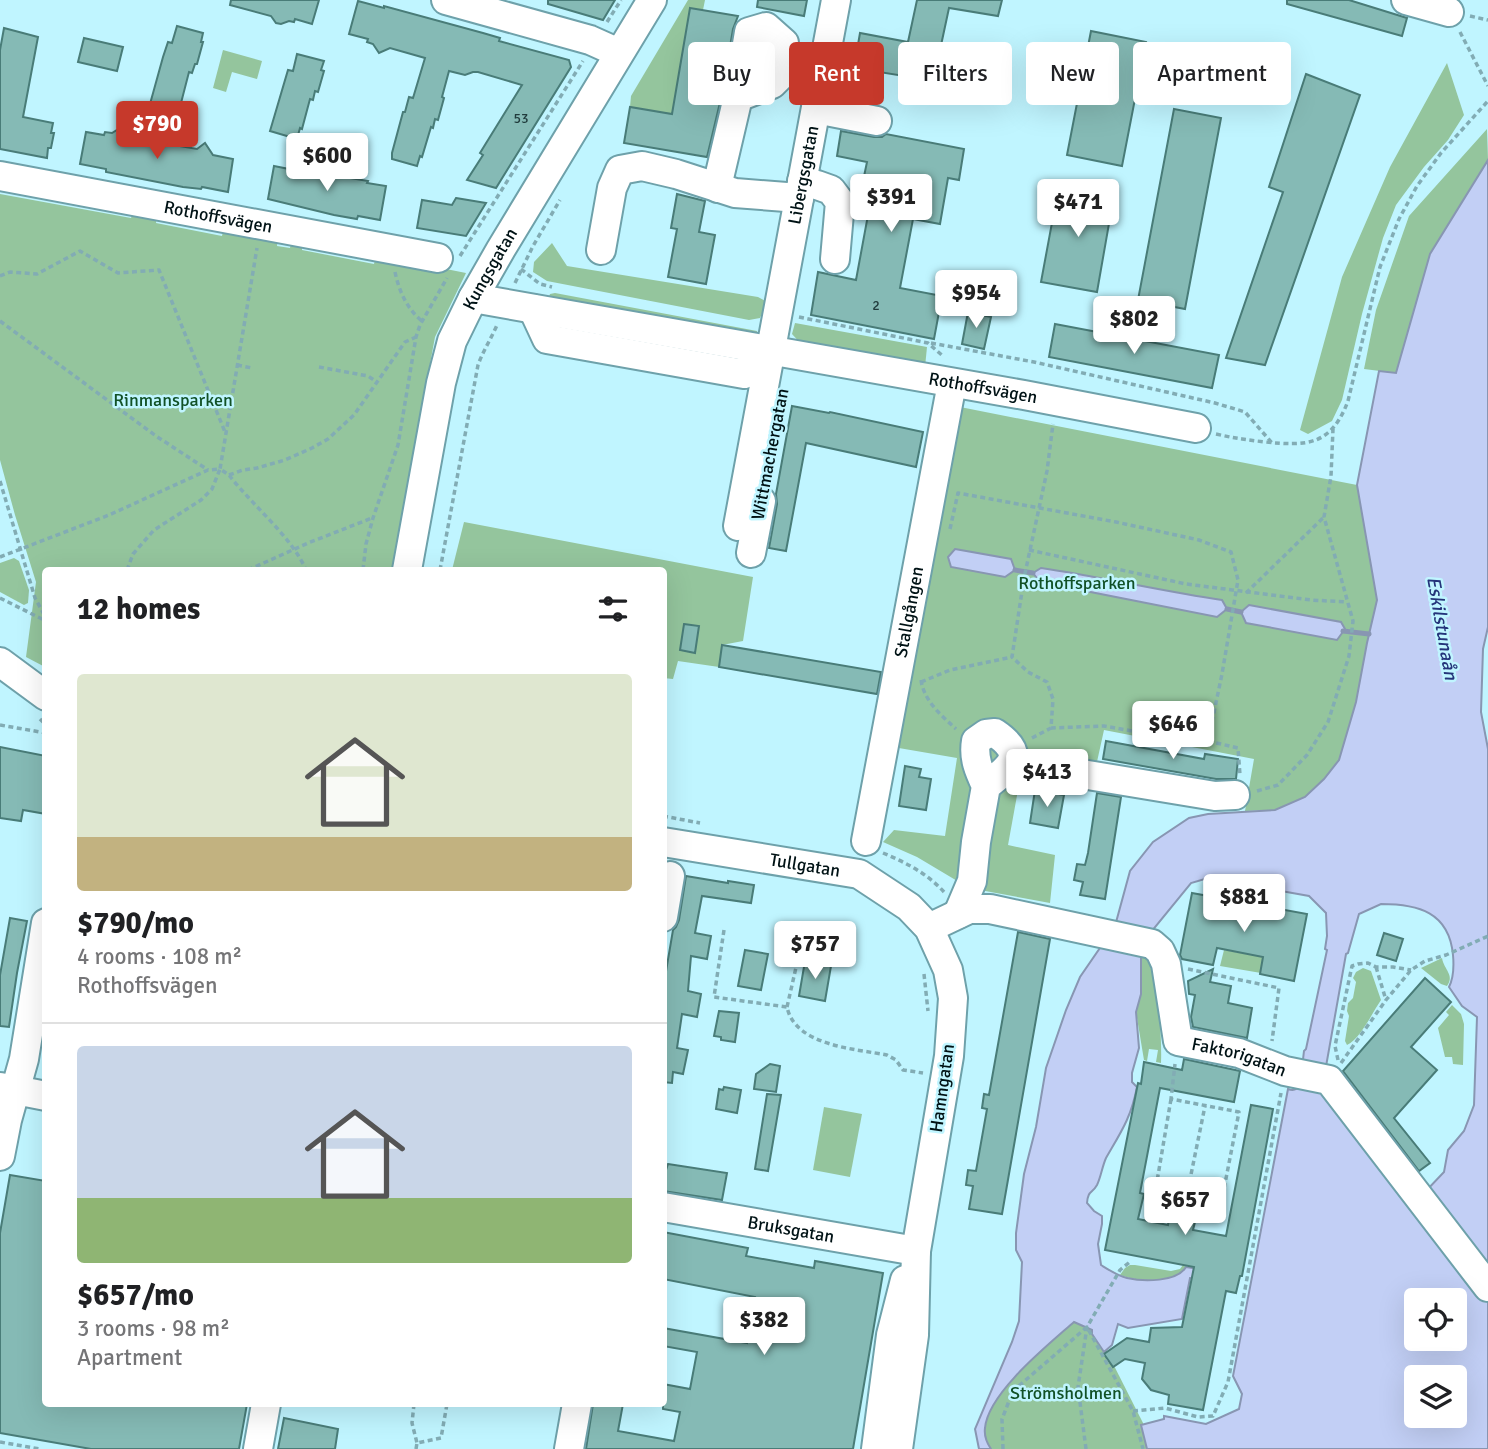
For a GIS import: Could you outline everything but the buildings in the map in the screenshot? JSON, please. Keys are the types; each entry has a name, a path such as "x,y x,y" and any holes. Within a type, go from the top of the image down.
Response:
{"street":[{"path":"446,0 590,40 619,53"},
{"name":"Kungsgatan","path":"408,567 441,383 453,341 501,248 652,0"},
{"name":"Libergsgatan","path":"780,353 778,315 836,0"},
{"path":"1406,0 1449,12"},
{"path":"718,188 736,105"},
{"path":"816,109 877,121"},
{"path":"601,250 612,188 620,170 642,166 735,192 801,190 817,185 831,190 840,202 835,259"},
{"name":"Rothoffsvägen","path":"0,176 438,258"},
{"name":"Rothoffsvägen","path":"473,298 1196,428"},
{"name":"Wittmachergatan","path":"738,526 780,353"},
{"name":"Wittmachergatan","path":"751,553 780,353"},
{"name":"Stallgången","path":"866,841 952,383"},
{"path":"0,662 42,693"},
{"path":"986,786 977,767 974,752 976,741 986,734 995,733 1006,740 1010,758"},
{"path":"1010,758 1027,765 1215,796 1236,794"},
{"path":"958,914 972,881 986,786 1010,758"},
{"name":"Tullgatan","path":"667,843 859,874 909,906 929,928"},
{"path":"667,894 670,876"},
{"path":"929,928 969,909 990,909 1104,934 1157,954"},
{"name":"Hamngatan","path":"898,1449 914,1335 916,1251 949,1056 953,998 948,970 929,928"},
{"path":"0,1156 8,1089 24,1059 42,948"},
{"name":"Faktorigatan","path":"1157,954 1178,1041 1239,1053 1296,1072"},
{"path":"1296,1072 1419,1197 1488,1286"},
{"path":"8,1089 42,1095"},
{"name":"Bruksgatan","path":"667,1208 916,1251"},
{"name":"Hamngatan","path":"877,1449 891,1335 903,1285 916,1251"},
{"path":"258,1449 265,1407"},
{"path":"569,1449 576,1407"}],"path":[{"path":"1449,12 1488,86"},
{"path":"1196,428 1235,439 1288,444 1310,442 1333,429 1348,401 1380,267 1398,219 1441,153 1488,101"},
{"path":"441,567 478,365 482,353 519,306 521,269 561,199"},
{"path":"128,567 133,554 154,530 201,500 212,489 220,469 260,225"},
{"path":"394,250 393,263 400,289 411,311 422,321"},
{"path":"0,276 10,272 37,274 80,251 118,273 159,270 226,433"},
{"path":"521,269 540,284 561,289"},
{"path":"778,315 1034,362 1215,402 1245,412 1272,443"},
{"path":"0,321 136,422 208,470"},
{"path":"229,475 285,460 328,439 354,415 405,342 416,337"},
{"path":"929,343 944,356 952,383"},
{"path":"237,365 252,368"},
{"path":"318,367 368,376 377,382"},
{"path":"1012,656 1029,550 1047,471 1056,401"},
{"path":"1010,758 1051,728 1104,726 1194,743 1208,741 1238,748 1241,772 1236,794 1278,785 1307,755 1328,722 1349,656 1353,621 1324,517 1331,476 1333,429"},
{"path":"0,557 109,515 208,470 220,469 229,475 305,567"},
{"path":"0,481 35,598 42,612"},
{"path":"950,529 958,493 1116,522 1199,540 1231,552 1238,580 1208,741"},
{"path":"1246,593 1324,517"},
{"path":"254,567 292,549 373,518"},
{"path":"1029,550 1186,584 1246,593 1347,602"},
{"path":"0,598 42,618"},
{"path":"921,682 950,670 1012,656"},
{"path":"1012,656 1028,672 1047,682 1053,699 1051,728"},
{"path":"919,671 922,688 932,705 956,729 976,741"},
{"path":"0,725 42,732"},
{"path":"724,930 714,997 788,1007"},
{"path":"1411,970 1376,967 1368,963 1352,966 1335,1046 1339,1065 1411,970 1425,961 1446,955 1488,936"},
{"path":"800,950 788,1007 789,1015 799,1029 824,1043 887,1055 896,1060 903,1070 922,1073"},
{"path":"1133,1411 1165,1408 1199,1417 1213,1416 1227,1381 1296,1072 1279,988 1157,954"},
{"path":"928,1016 923,965 943,957"},
{"path":"1376,967 1386,1000"},
{"path":"1171,1099 1239,1112 1221,1205 1154,1194 1178,1041"},
{"path":"1186,1199 1205,1106"},
{"path":"1003,1449 1002,1419 1013,1391 1087,1328 1120,1270 1131,1261"},
{"path":"1087,1328 1133,1411 1143,1449"},
{"path":"1086,1449 1079,1387 1087,1328"},
{"path":"414,1407 412,1423 416,1449"},
{"path":"417,1443 441,1438 446,1407"},
{"path":"0,1442 40,1449"}],"green space":[{"path":"688,0 705,0 703,10 690,8 672,114 630,107 631,96"},
{"path":"223,50 262,61 257,79 232,72 226,92 213,88"},
{"path":"1447,63 1464,115 1448,140 1396,205 1383,238 1342,400 1332,421 1308,434 1300,430 1342,277 1390,167"},
{"path":"1487,129 1488,160 1430,254 1396,373 1364,369 1376,310 1409,216"},
{"name":"Rinmansparken","path":"0,194 131,218 134,210 157,214 156,223 222,236 224,227 278,237 277,246 290,248 292,239 302,241 302,250 374,264 376,255 466,273 435,337 393,567 42,567 42,665 26,657 36,582 0,460"},
{"path":"552,243 567,266 758,297 767,302 760,318 749,320 547,281 533,272 534,262"},
{"path":"550,294 757,331 756,338 548,299"},
{"path":"795,323 927,347 925,367 803,346 792,334"},
{"name":"Rothoffsparken","path":"955,406 1357,485 1377,600 1356,702 1339,760 1305,797 1275,810 1245,811 1254,759 1104,730 1093,780 1022,768 1008,845 1055,855 1050,903 969,888 917,857 883,842 894,830 945,836 957,758 893,747"},
{"path":"464,522 753,577 743,641 722,645 719,667 678,661 673,679 667,678 667,567 453,567"},
{"path":"14,558 19,561 29,590 28,603 24,605 0,592 0,563"},
{"path":"1224,950 1263,957 1261,973 1220,966"},
{"path":"1141,956 1144,956 1149,964 1156,991 1161,1063 1156,1062 1158,1050 1149,1049 1147,1061 1144,1060 1136,1012 1141,994"},
{"path":"1442,958 1450,979 1447,986 1421,968"},
{"path":"1363,968 1371,971 1381,1000 1362,1031 1347,1045 1348,1003 1353,998 1356,982 1353,978 1356,972"},
{"path":"1452,1005 1461,1014 1464,1024 1463,1065 1453,1064 1452,1057 1445,1057 1438,1028 1449,1015 1446,1012"},
{"path":"824,1107 862,1114 850,1177 813,1170"},
{"path":"1130,1265 1171,1271 1180,1269 1183,1265 1186,1267 1181,1273 1165,1279 1146,1280 1120,1275"},
{"name":"Strömsholmen","path":"1081,1317 1100,1338 1143,1423 1150,1449 985,1449 980,1426 1001,1382 1048,1337"}],"water":[{"name":"Eskilstunaån","path":"1488,160 1488,627 1483,649 1481,712 1488,749 1488,1449 1147,1449 1141,1425 1164,1419 1164,1416 1206,1424 1239,1409 1242,1394 1233,1376 1288,1089 1295,1090 1300,1085 1304,1051 1327,950 1326,913 1309,896 1208,878 1191,883 1151,932 1141,956 1141,994 1136,1012 1139,1048 1132,1073 1132,1082 1137,1087 1135,1098 1087,1203 1102,1216 1098,1244 1101,1265 1124,1277 1142,1280 1160,1280 1175,1276 1186,1267 1199,1269 1199,1279 1190,1278 1182,1319 1128,1328 1118,1324 1112,1345 1104,1352 1092,1330 1074,1322 1035,1356 1008,1385 989,1414 985,1428 991,1449 979,1449 975,1429 1019,1321 1022,1262 1016,1250 1016,1233 1024,1174 1036,1127 1046,1068 1080,977 1115,926 1130,871 1153,842 1189,818 1208,814 1275,810 1305,797 1339,760 1356,702 1377,600 1357,485 1379,371 1396,373 1430,254","holes":["1381,904 1395,904 1429,913 1445,929 1453,955 1449,987 1462,1006 1477,1017 1474,1105 1464,1131 1448,1150 1444,1172 1425,1192 1325,1072 1346,954 1359,914"]},
{"path":"955,549 1011,559 1015,570 1005,577 951,567 948,557"},
{"path":"1041,568 1222,600 1227,609 1217,617 1040,582 1033,573"},
{"path":"1249,605 1341,622 1345,629 1337,640 1246,623 1241,612"}],"waterway":[{"path":"1015,570 1033,573"},
{"path":"1227,609 1241,612"},
{"path":"1343,631 1369,634"}]}
